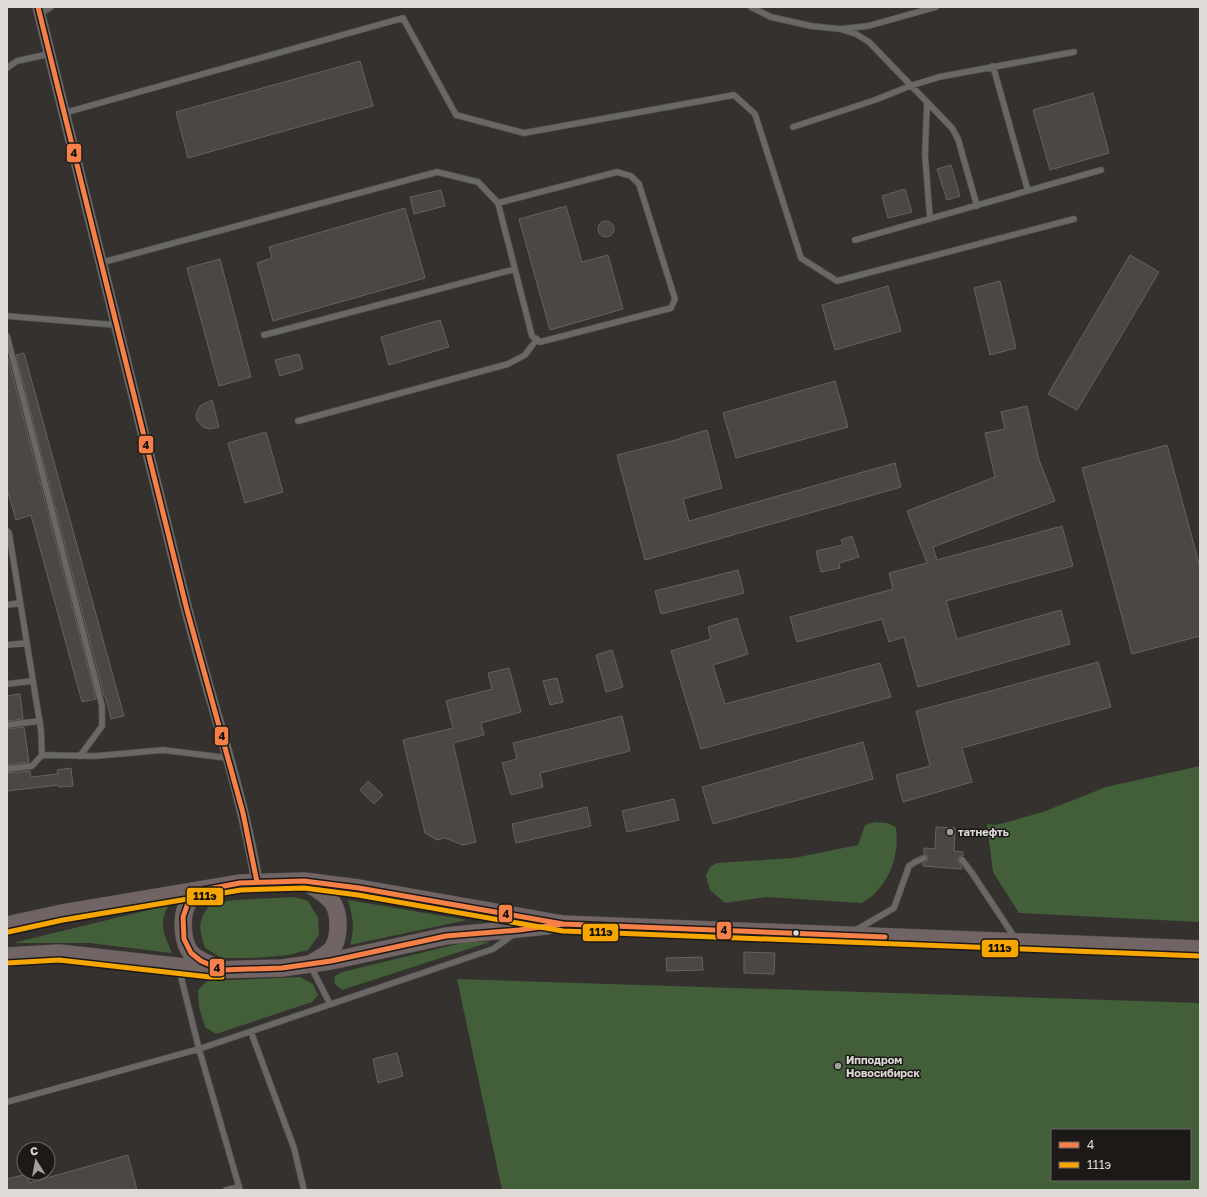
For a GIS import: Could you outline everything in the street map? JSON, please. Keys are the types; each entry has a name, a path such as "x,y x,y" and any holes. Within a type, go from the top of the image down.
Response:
{"main road":[{"path":"304,881 323,894 334,905 338,923 336,941 330,952 309,964"},
{"path":"7,925 62,913 240,883 304,881 359,888 563,924 1200,949"},
{"path":"203,890 188,903 183,917 184,940 191,953 201,961 222,970"},
{"path":"7,956 59,953 211,970 282,968 331,961 446,936 519,930 563,924"}],"street":[{"path":"38,11 188,615 252,851 257,882"}],"lane":[{"path":"38,11 52,7"},
{"path":"751,7 771,17 811,26 840,29 856,34 869,42 910,86 947,122 955,133 977,206"},
{"path":"840,29 868,26 936,7"},
{"path":"64,113 403,18 456,115 524,133 734,95 755,114 802,258 837,282 1074,219"},
{"path":"793,127 944,75 1074,52"},
{"path":"7,68 17,61 49,54"},
{"path":"993,66 1028,191"},
{"path":"927,103 925,155 930,219"},
{"path":"854,240 1101,170"},
{"path":"100,263 437,172 478,182 498,203 532,336 540,342 671,308 674,299 639,184 631,176 618,172 498,203"},
{"path":"264,335 515,270"},
{"path":"7,316 116,325"},
{"path":"7,336 102,706 102,726 80,756"},
{"path":"298,421 508,364 525,355 537,339"},
{"path":"7,524 10,562 20,603 40,721 42,755 32,766 7,769"},
{"path":"7,605 20,603"},
{"path":"7,645 27,643"},
{"path":"7,684 33,681"},
{"path":"7,725 40,721"},
{"path":"42,755 96,756 163,750 228,758"},
{"path":"847,936 894,908 909,866 924,858"},
{"path":"962,860 1017,942"},
{"path":"7,1102 199,1049 251,1032 493,949 519,930"},
{"path":"309,964 330,1004"},
{"path":"179,966 199,1049 239,1188 226,1190"},
{"path":"251,1032 294,1148 304,1190"}],"green space":[{"path":"1200,766 1200,922 1019,913 993,872 987,824 996,825 1043,812 1106,787"},
{"path":"875,822 887,823 896,827 896,853 891,869 883,884 874,894 862,903 766,897 725,903 710,890 706,876 710,867 717,863 794,858 858,845 865,825"},
{"path":"294,897 308,901 318,918 319,935 308,950 288,955 254,958 222,958 205,948 200,925 210,904 234,900"},
{"path":"348,900 467,920 350,945 353,922"},
{"path":"169,905 164,918 163,929 172,953 89,943 13,943"},
{"path":"466,942 490,942 342,990 335,984 334,977 342,972"},
{"path":"300,977 313,984 318,995 312,1002 216,1034 205,1027 199,1007 198,990 207,981"},
{"name":"Ипподром Новосибирск","path":"457,979 1200,1003 1200,1190 502,1190"}],"building":[{"path":"360,61 373,106 188,158 176,112"},
{"path":"1093,93 1109,153 1050,170 1033,110"},
{"path":"951,165 960,196 947,200 937,169"},
{"path":"905,189 912,212 888,218 882,196"},
{"path":"441,190 445,206 414,214 410,197"},
{"path":"566,206 582,262 608,255 623,309 550,330 519,219"},
{"path":"405,208 425,278 273,321 257,263 272,258 269,247"},
{"path":"606,221 612,223 614,229 612,235 606,237 600,235 598,229 600,223"},
{"path":"1130,255 1159,272 1077,410 1048,394"},
{"path":"220,259 251,377 219,386 187,268"},
{"path":"1000,281 1016,348 990,355 974,288"},
{"path":"888,286 901,331 835,350 822,305"},
{"path":"440,320 449,347 389,365 381,337"},
{"path":"24,353 124,716 111,719 104,696 16,355"},
{"path":"299,354 303,369 280,376 275,360"},
{"path":"7,358 96,699 82,702 31,515 16,520 7,489"},
{"path":"835,381 848,427 736,458 723,413"},
{"path":"212,400 219,427 210,429 203,427 197,420 196,414 200,406"},
{"path":"1027,406 1039,460 1055,501 933,547 937,560 1062,526 1073,566 946,601 957,639 1061,610 1070,644 918,687 904,637 889,642 882,619 797,642 790,617 893,589 889,573 927,563 907,511 995,477 985,433 1005,429 1001,412"},
{"path":"707,430 722,488 683,499 689,521 895,463 901,487 645,560 617,455 680,439"},
{"path":"266,432 283,492 245,503 228,443"},
{"path":"1167,445 1200,567 1200,636 1132,654 1082,468"},
{"path":"852,536 859,557 839,563 840,568 821,572 816,551 843,545 841,540"},
{"path":"738,570 744,593 661,614 655,591"},
{"path":"737,618 748,654 713,665 725,704 880,663 891,697 701,749 671,651 711,639 708,627"},
{"path":"612,650 623,687 606,692 596,655"},
{"path":"1098,662 1111,707 962,748 972,782 903,802 896,775 930,766 916,711"},
{"path":"509,668 521,712 481,723 484,735 453,743 476,842 463,845 445,838 437,840 425,833 403,740 453,728 446,701 492,689 488,673"},
{"path":"557,678 563,702 550,705 543,681"},
{"path":"20,694 23,719 7,721 7,696"},
{"path":"622,716 630,751 540,773 543,787 511,795 502,763 517,759 513,743"},
{"path":"24,727 29,762 7,765 7,729"},
{"path":"863,742 873,779 713,824 702,787"},
{"path":"71,768 73,786 59,787 59,785 7,791 7,773 30,771 31,777 58,774 57,770"},
{"path":"368,781 383,795 374,804 360,790"},
{"path":"674,799 679,820 627,832 622,811"},
{"path":"587,807 591,826 516,843 512,824"},
{"path":"936,827 955,828 954,851 963,852 963,856 959,857 958,860 962,869 923,866 923,863 927,861 928,858 927,855 924,854 924,848 935,849"},
{"path":"744,952 775,953 774,974 744,973"},
{"path":"702,957 703,970 667,971 666,958"},
{"path":"397,1053 403,1076 378,1083 373,1059"},
{"path":"128,1155 137,1190 7,1190 7,1179 16,1177 16,1181 29,1181 29,1183 36,1181 56,1181 56,1175"}],"transit line":[{"name":"4","path":"38,7 187,610 243,813 257,882"},
{"name":"4","path":"304,881 359,888 563,924 519,930 446,936 331,961 282,968 222,970 201,961 191,953 184,939 183,917 188,903 203,890 240,883 304,881"},
{"name":"111э","path":"8,932 63,920 241,890 304,888 358,895 563,931 1200,956"},
{"name":"4","path":"563,924 885,937"},
{"name":"4","path":"563,924 885,937"},
{"name":"111э","path":"7,963 59,960 210,977 222,977"}],"place":[{"name":"татнефть","path":"950,832"},
{"name":"Ипподром Новосибирск","path":"838,1066"}]}
